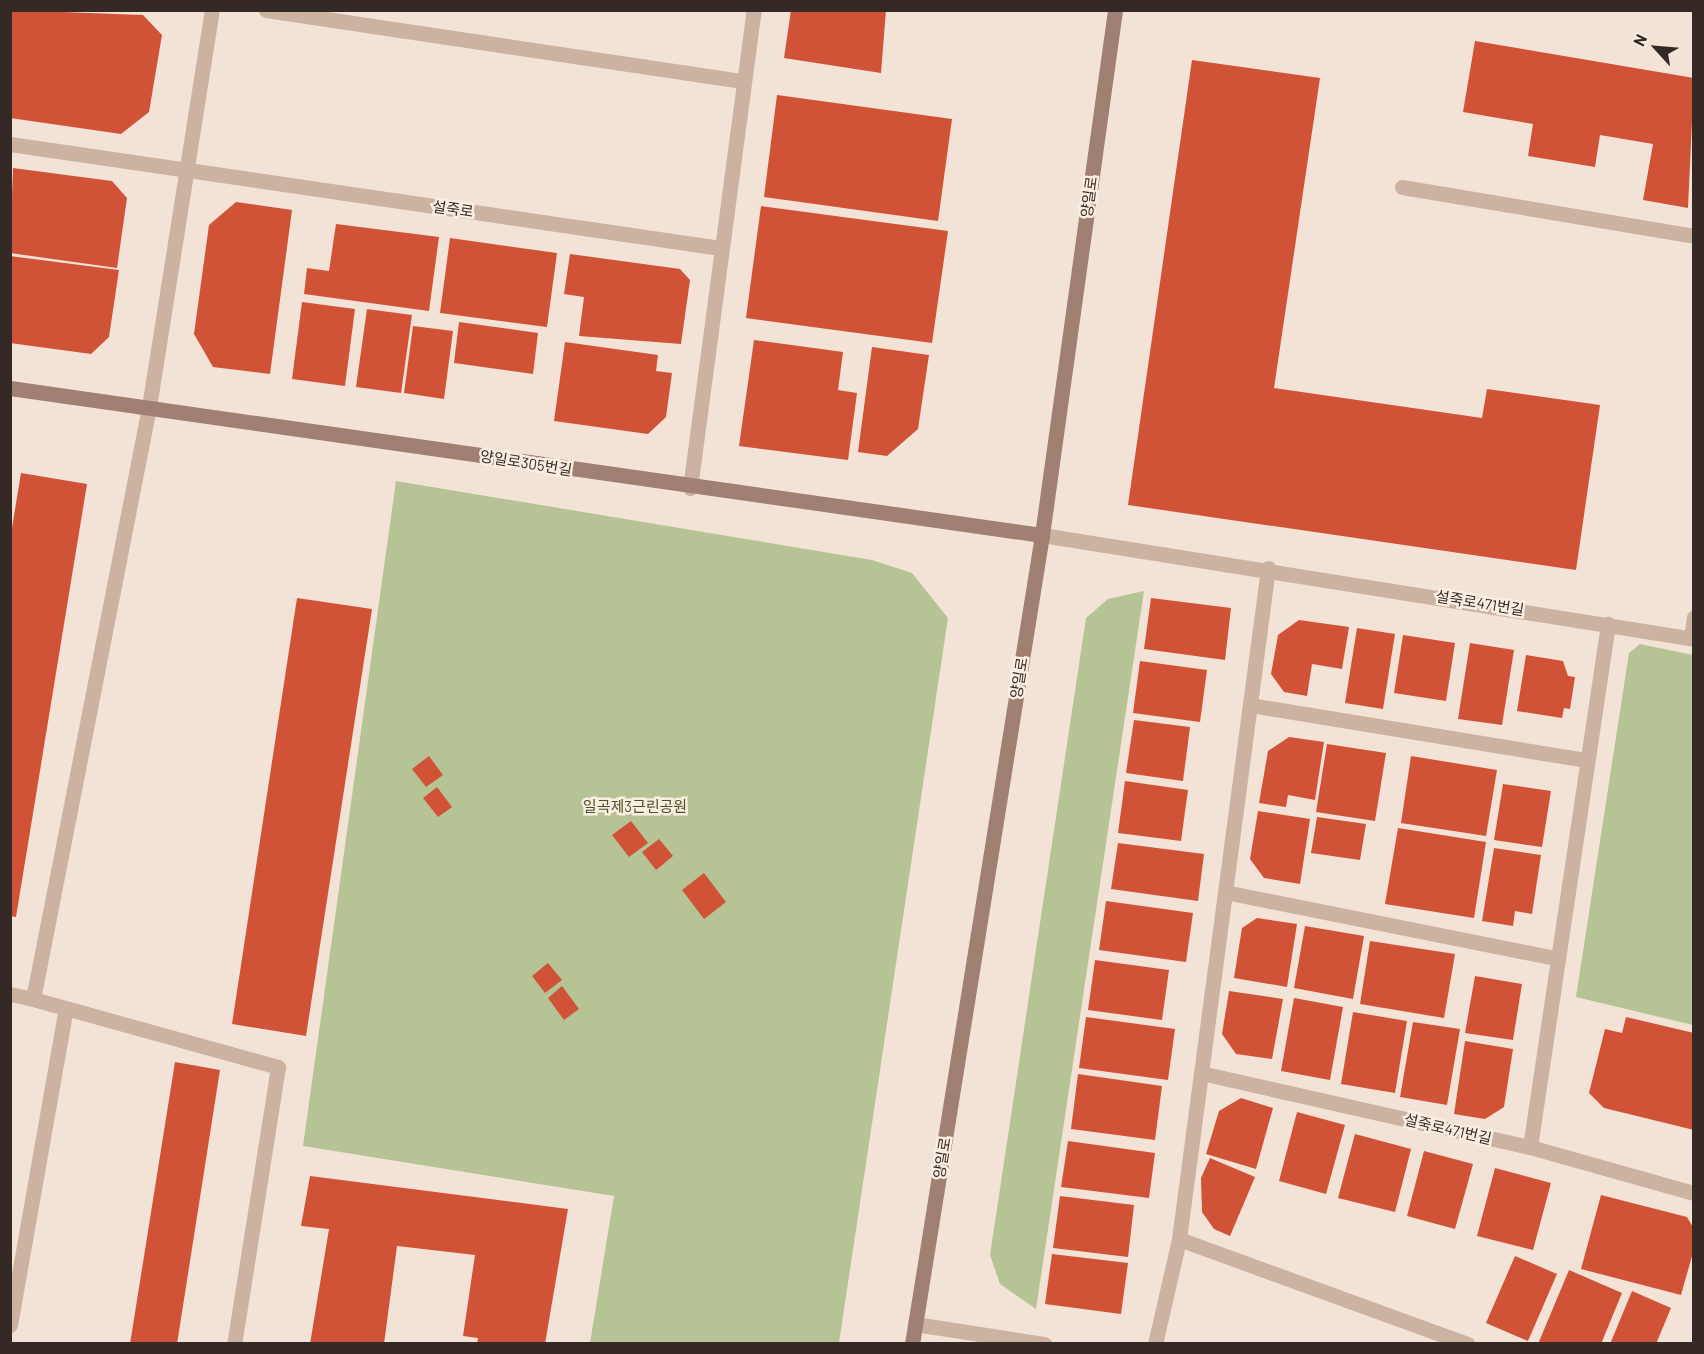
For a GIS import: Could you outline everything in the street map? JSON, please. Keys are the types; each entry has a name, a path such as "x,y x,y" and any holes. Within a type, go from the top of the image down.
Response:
{"main road":[{"name":"양일로","path":"912,1344 1042,535 1115,10"},
{"name":"양일로305번길","path":"10,388 690,488 1042,535"}],"street":[{"path":"33,999 149,407 212,10"},
{"path":"266,10 741,81"},
{"path":"690,488 741,81 754,10"},
{"name":"설죽로","path":"10,144 720,248"},
{"path":"1402,187 1694,236"},
{"name":"설죽로471번길","path":"1042,535 1268,568 1692,639 1694,617"},
{"path":"1155,1344 1179,1239 1268,568"},
{"path":"1530,1147 1556,958 1608,624"},
{"path":"1250,705 1587,760"},
{"path":"1225,892 1556,958"},
{"path":"10,994 278,1067 234,1344"},
{"path":"10,1325 66,1009"},
{"name":"설죽로471번길","path":"1201,1073 1530,1147 1694,1193"},
{"path":"1179,1239 1467,1344"},
{"path":"915,1324 1044,1344"}],"green space":[{"name":"일곡제3근린공원","path":"396,481 872,560 912,573 948,618 839,1343 590,1343 614,1196 303,1146"},
{"path":"1144,591 1036,1309 1000,1284 990,1255 1086,618 1108,599"},
{"path":"1640,644 1693,655 1693,1025 1576,997 1629,653"}],"building":[{"path":"10,10 143,15 162,35 149,112 121,134 10,118"},
{"path":"791,10 886,10 881,73 784,58"},
{"path":"1475,41 1694,78 1688,208 1643,200 1653,144 1600,135 1595,167 1528,156 1533,124 1463,112"},
{"path":"1192,60 1320,78 1274,388 1482,418 1487,389 1600,405 1576,570 1128,505"},
{"path":"777,95 952,119 938,221 764,197"},
{"path":"13,168 112,181 127,198 117,268 10,253"},
{"path":"236,202 292,210 270,374 213,367 194,334 209,225"},
{"path":"761,206 948,231 932,343 746,318"},
{"path":"336,224 439,237 429,311 304,294 307,268 329,271"},
{"path":"450,238 557,253 547,327 440,313"},
{"path":"570,254 680,269 690,280 681,344 579,336 584,297 564,294"},
{"path":"10,256 119,270 109,337 91,354 10,343"},
{"path":"302,302 355,309 345,386 292,379"},
{"path":"367,309 412,315 401,393 356,387"},
{"path":"459,322 538,333 533,374 454,363"},
{"path":"413,326 453,331 444,399 404,393"},
{"path":"754,340 843,352 838,390 857,393 848,460 739,446"},
{"path":"565,342 658,355 656,371 672,373 666,417 648,434 554,421"},
{"path":"872,347 929,355 918,429 887,456 858,452"},
{"path":"21,473 87,484 16,917 10,916 10,540"},
{"path":"297,598 372,609 306,1036 232,1024"},
{"path":"1151,598 1231,608 1225,660 1144,649"},
{"path":"1299,620 1349,627 1342,669 1312,664 1307,696 1284,692 1271,674 1278,635"},
{"path":"1357,628 1395,634 1383,709 1345,703"},
{"path":"1403,635 1455,643 1446,701 1394,693"},
{"path":"1470,643 1514,650 1502,725 1458,719"},
{"path":"1526,655 1563,661 1568,676 1575,677 1570,709 1564,708 1562,718 1517,711"},
{"path":"1140,661 1207,670 1200,722 1133,713"},
{"path":"1134,720 1190,727 1183,781 1126,773"},
{"path":"1289,737 1324,742 1315,800 1288,795 1286,807 1259,803 1268,751"},
{"path":"1327,744 1386,753 1375,821 1316,812"},
{"path":"429,756 443,775 426,787 412,769"},
{"path":"1411,756 1497,770 1486,836 1401,823"},
{"path":"1125,781 1188,790 1181,841 1118,833"},
{"path":"1503,784 1551,791 1542,847 1494,840"},
{"path":"437,787 452,807 438,817 423,798"},
{"path":"1258,811 1310,819 1300,884 1264,878 1250,859"},
{"path":"1317,817 1366,824 1360,860 1311,853"},
{"path":"631,821 648,843 629,857 612,835"},
{"path":"1398,828 1486,842 1474,918 1385,904"},
{"path":"659,839 673,856 656,870 642,852"},
{"path":"1118,843 1204,854 1198,901 1111,889"},
{"path":"1494,848 1541,855 1532,914 1515,911 1513,926 1482,921"},
{"path":"704,873 726,902 704,919 682,890"},
{"path":"1106,901 1193,913 1186,962 1099,950"},
{"path":"1257,918 1297,924 1287,987 1234,978 1242,928"},
{"path":"1305,926 1364,936 1353,999 1294,988"},
{"path":"1370,941 1455,954 1444,1018 1360,1004"},
{"path":"1095,960 1169,970 1162,1020 1088,1010"},
{"path":"548,963 562,980 545,993 532,976"},
{"path":"1475,976 1522,984 1513,1040 1465,1033"},
{"path":"562,986 579,1009 564,1020 548,998"},
{"path":"1229,991 1283,999 1272,1059 1236,1054 1222,1034"},
{"path":"1294,998 1343,1007 1330,1080 1281,1071"},
{"path":"1353,1012 1407,1021 1395,1093 1341,1084"},
{"path":"1086,1017 1175,1029 1168,1080 1079,1068"},
{"path":"1626,1017 1694,1033 1694,1130 1604,1108 1589,1093 1605,1029 1622,1033"},
{"path":"1413,1022 1460,1029 1447,1105 1400,1097"},
{"path":"1465,1041 1513,1049 1504,1107 1485,1119 1454,1114"},
{"path":"175,1062 220,1070 177,1344 130,1344"},
{"path":"1078,1074 1162,1086 1155,1140 1071,1129"},
{"path":"1241,1098 1273,1108 1256,1169 1206,1154 1219,1111"},
{"path":"1297,1112 1345,1125 1326,1194 1279,1181"},
{"path":"1355,1134 1411,1149 1395,1212 1338,1198"},
{"path":"1068,1141 1155,1153 1149,1198 1061,1187"},
{"path":"1424,1151 1473,1164 1455,1229 1407,1216"},
{"path":"1210,1158 1255,1177 1230,1236 1214,1229 1202,1212 1201,1178"},
{"path":"1495,1168 1551,1183 1533,1250 1477,1236"},
{"path":"310,1176 568,1209 545,1344 477,1344 478,1338 463,1336 475,1255 397,1246 384,1344 310,1344 329,1229 301,1226"},
{"path":"1601,1195 1687,1217 1694,1229 1694,1249 1681,1295 1581,1269"},
{"path":"1060,1196 1134,1205 1128,1257 1053,1248"},
{"path":"1052,1254 1128,1263 1121,1314 1045,1304"},
{"path":"1515,1256 1557,1274 1528,1341 1486,1323"},
{"path":"1569,1270 1622,1293 1601,1344 1538,1344"},
{"path":"1632,1291 1671,1308 1656,1344 1610,1344"}]}
